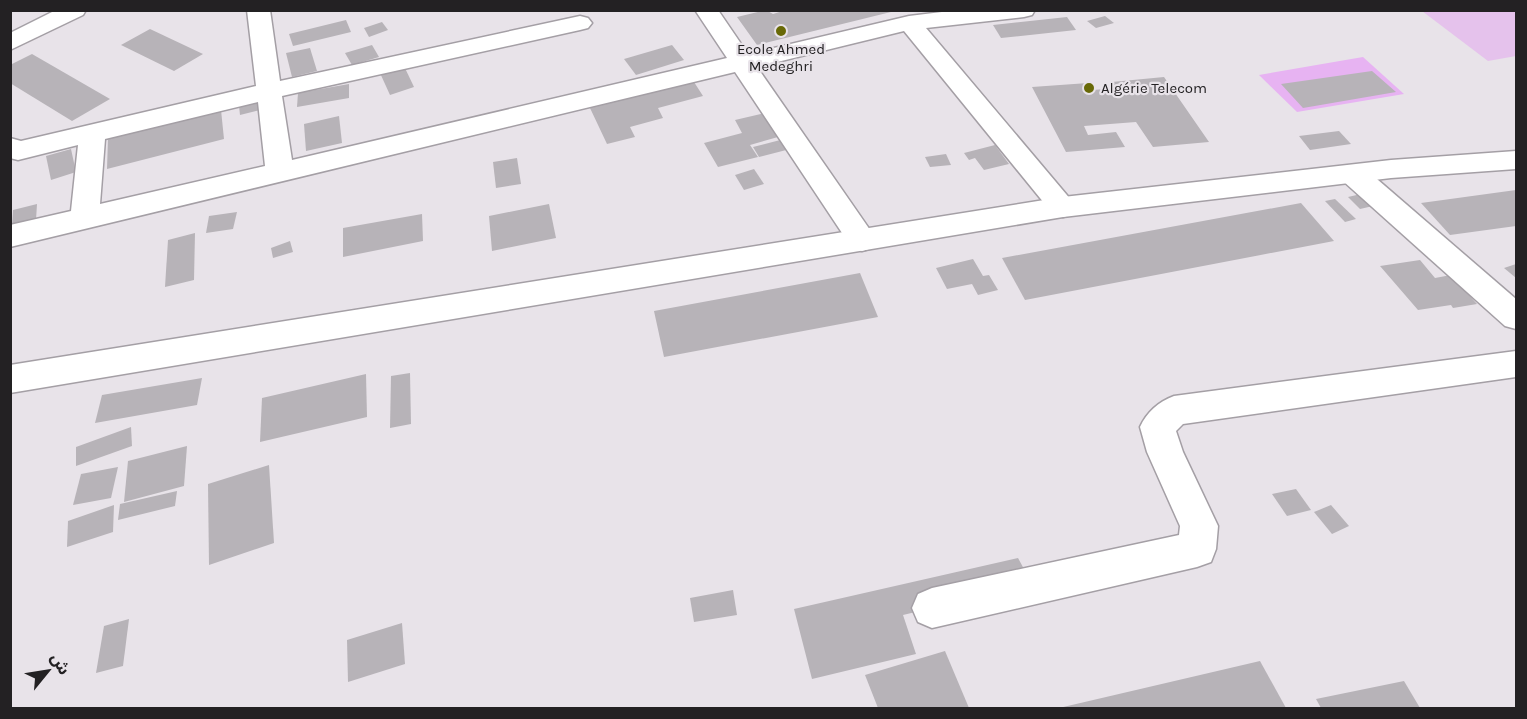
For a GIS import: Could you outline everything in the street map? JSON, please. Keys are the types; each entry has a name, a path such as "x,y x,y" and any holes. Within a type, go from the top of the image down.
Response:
{"street":[{"path":"10,32 50,10"},
{"path":"10,43 75,10"},
{"path":"258,10 280,172"},
{"path":"706,10 862,240"},
{"path":"10,236 909,23 1024,10"},
{"path":"909,23 1063,207"},
{"path":"10,147 18,152 269,91 582,25"},
{"path":"85,218 92,134"},
{"path":"10,379 1063,207 1353,174 1516,160"},
{"path":"1353,174 1516,317"},
{"path":"932,608 1197,549 1199,525 1165,452 1157,427 1174,411 1516,364"}],"shaded area":[{"path":"1422,11 1516,11 1516,56 1488,61"},
{"path":"1363,57 1404,94 1297,112 1259,75"}],"building":[{"name":"Ecole Ahmed Medeghri","path":"766,10 773,14 786,10 895,11 757,45 737,17"},
{"path":"1105,16 1114,23 1096,28 1087,21"},
{"path":"1067,17 1076,30 1001,38 993,25"},
{"path":"346,20 351,32 293,46 289,34"},
{"path":"382,22 388,30 369,37 364,28"},
{"path":"150,29 203,54 174,71 121,45"},
{"path":"372,45 379,57 352,65 345,53"},
{"path":"672,45 684,60 636,75 624,59"},
{"path":"310,48 317,71 292,77 286,53"},
{"path":"32,54 110,99 72,121 10,83 10,65"},
{"path":"404,66 414,87 390,95 380,73"},
{"path":"1372,71 1396,92 1303,108 1281,84"},
{"path":"1164,77 1209,142 1153,147 1136,122 1084,126 1088,135 1116,132 1125,147 1066,152 1032,87 1088,83 1093,90 1116,88 1112,82"},
{"path":"694,82 703,96 658,108 663,118 630,127 635,137 607,144 590,108"},
{"path":"349,84 349,98 297,107 298,93"},
{"path":"258,102 260,110 240,115 239,106"},
{"path":"221,110 224,139 107,169 108,137"},
{"path":"770,112 785,135 750,145 758,157 718,167 704,143 742,133 735,120"},
{"path":"339,116 342,143 306,151 304,124"},
{"path":"1339,131 1351,144 1310,150 1299,136"},
{"path":"788,138 794,148 759,157 753,147"},
{"path":"995,145 1009,164 984,170 975,158 969,160 964,153"},
{"path":"71,149 76,172 51,180 46,156"},
{"path":"946,154 951,165 930,167 925,157"},
{"path":"517,158 521,184 496,188 493,162"},
{"path":"754,169 764,184 744,190 735,175"},
{"path":"1516,190 1516,226 1450,235 1421,203"},
{"path":"1361,194 1373,206 1360,209 1348,197"},
{"path":"1335,199 1356,219 1345,222 1325,201"},
{"path":"1301,203 1334,241 1025,300 1002,258"},
{"path":"37,204 36,220 12,226 13,210"},
{"path":"549,204 556,238 492,251 489,216"},
{"path":"237,212 233,229 206,233 209,216"},
{"path":"422,214 423,241 343,257 343,228"},
{"path":"195,233 194,280 165,287 168,240"},
{"path":"290,241 293,252 273,258 271,248"},
{"path":"973,259 983,276 989,275 998,290 978,295 972,284 947,289 936,268"},
{"path":"1420,260 1435,278 1451,275 1477,304 1418,310 1380,266"},
{"path":"1516,264 1516,278 1504,268"},
{"path":"860,273 878,317 664,357 654,311"},
{"path":"410,373 411,424 390,428 391,376"},
{"path":"366,374 367,417 260,442 262,398"},
{"path":"202,378 197,405 95,423 102,395"},
{"path":"131,427 132,446 76,466 76,447"},
{"path":"187,446 184,486 124,502 128,461"},
{"path":"269,465 274,543 209,565 208,484"},
{"path":"118,467 111,498 73,505 81,474"},
{"path":"1296,489 1311,510 1287,516 1272,494"},
{"path":"177,491 175,506 118,520 120,504"},
{"path":"114,505 113,532 67,547 68,521"},
{"path":"1331,505 1349,526 1332,534 1314,512"},
{"path":"1018,558 1024,569 982,596 903,615 916,654 812,679 794,609"},
{"path":"733,590 737,615 694,622 690,598"},
{"path":"129,619 123,666 96,673 104,626"},
{"path":"402,623 405,664 348,682 347,640"},
{"path":"945,651 969,708 878,708 865,675"},
{"path":"1260,661 1286,708 1059,708"},
{"path":"1404,681 1420,708 1321,708 1316,699"}],"place":[{"name":"Ecole Ahmed Medeghri","path":"781,31"},
{"name":"Algérie Telecom","path":"1089,88"}]}
